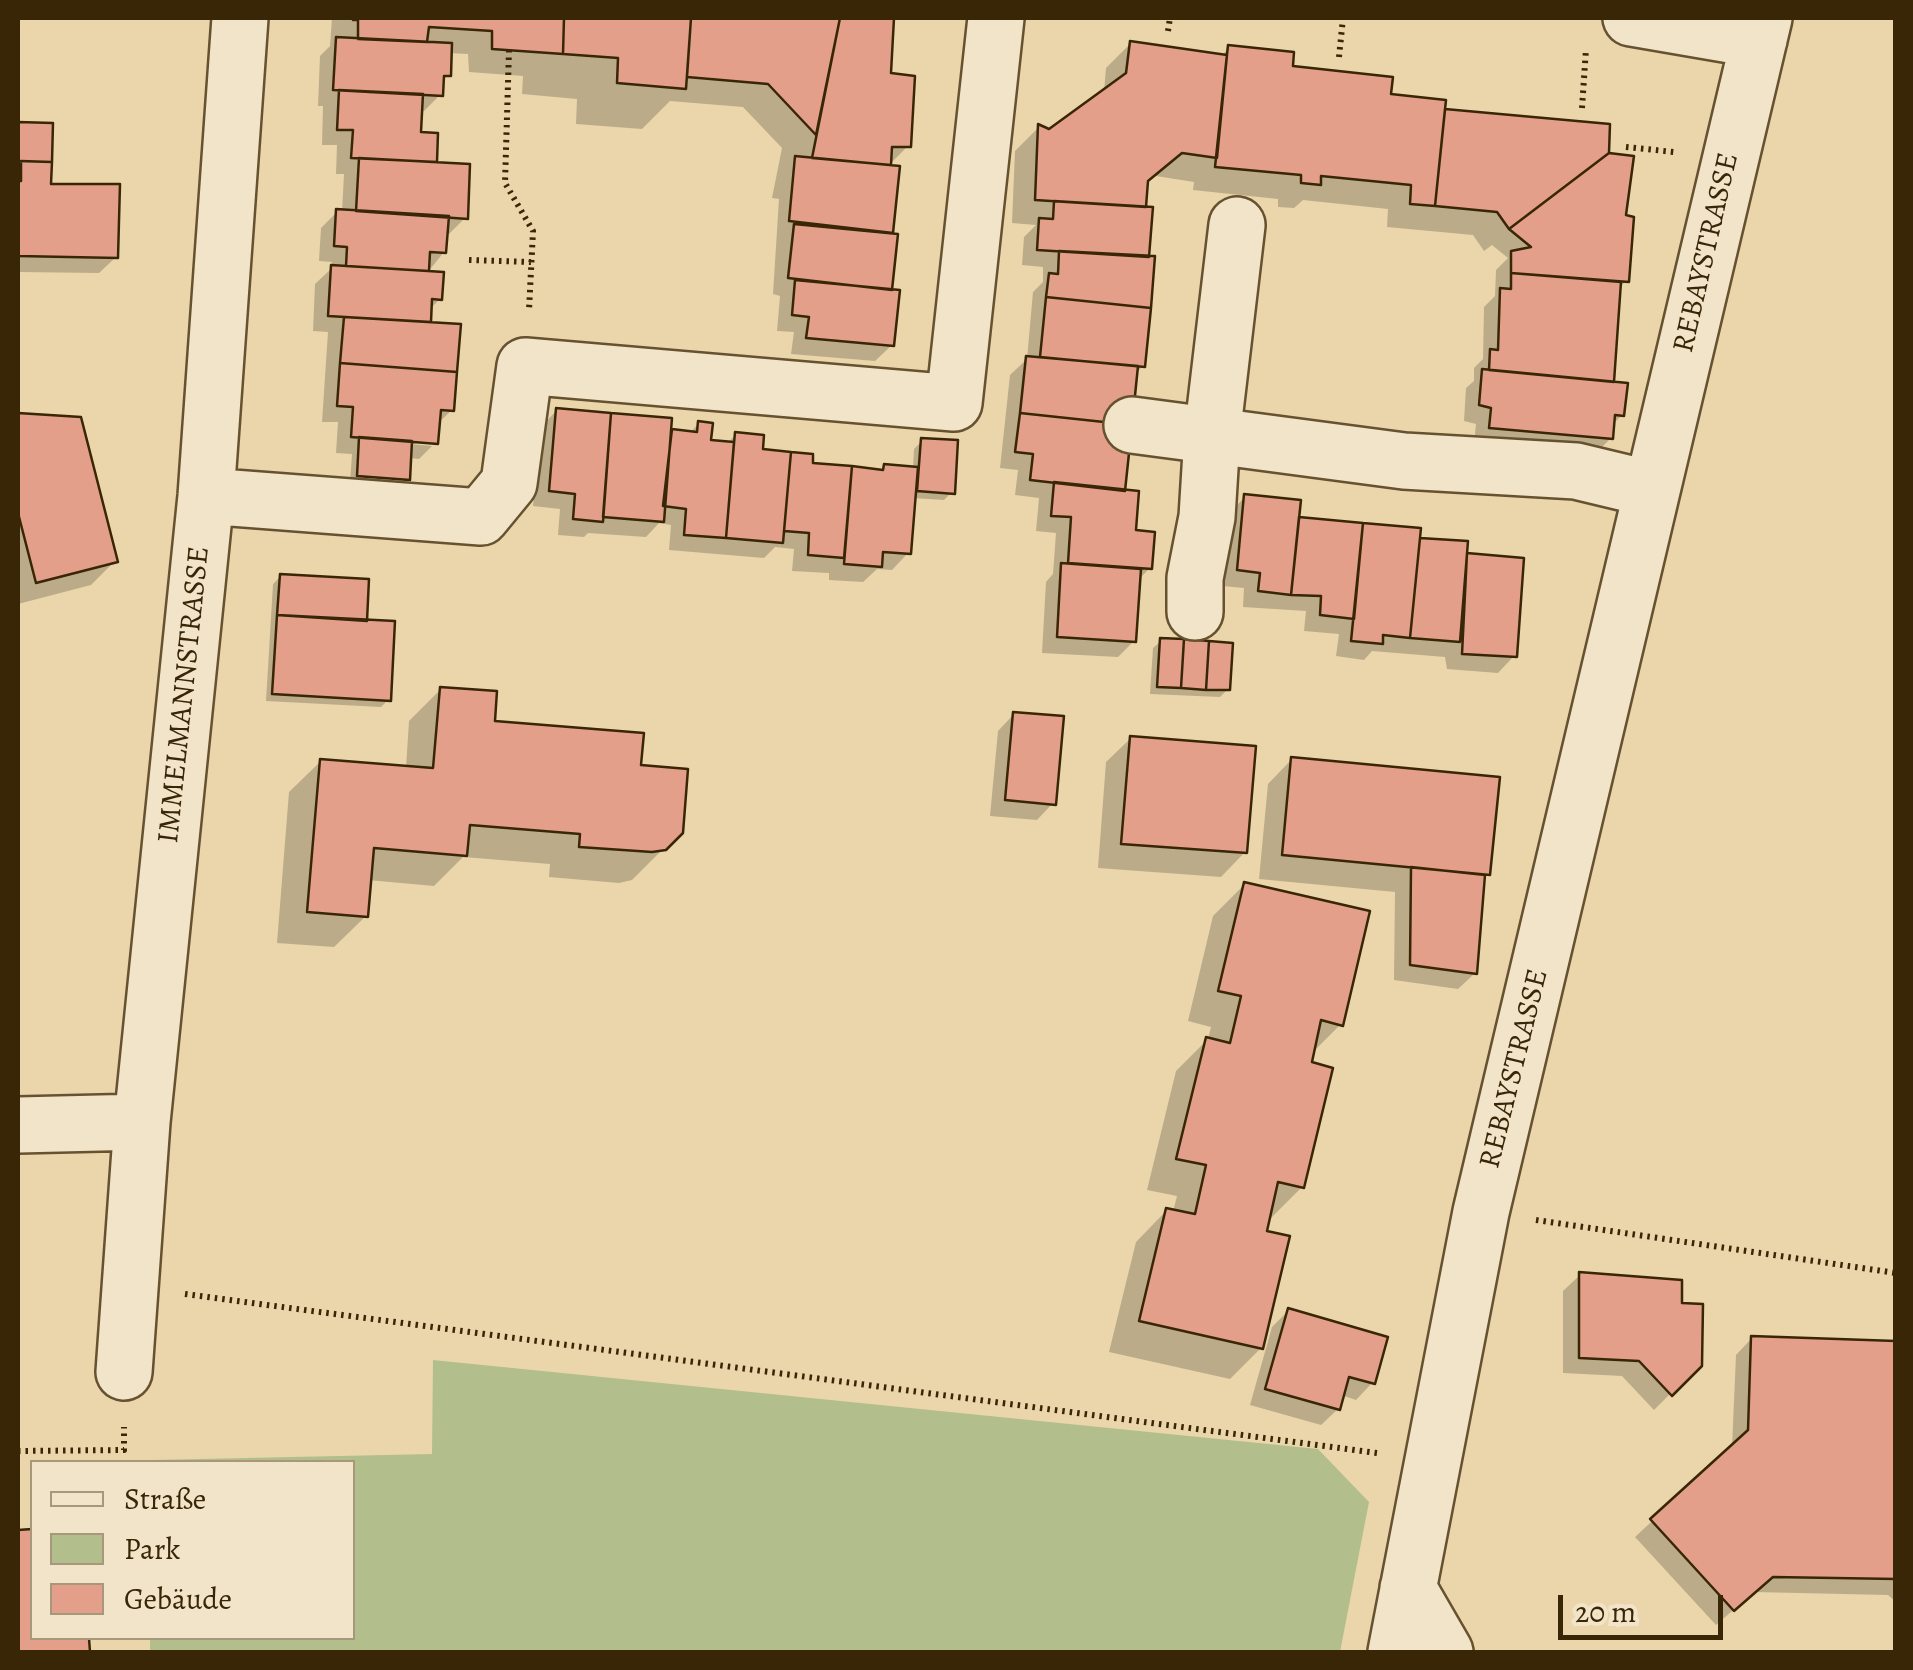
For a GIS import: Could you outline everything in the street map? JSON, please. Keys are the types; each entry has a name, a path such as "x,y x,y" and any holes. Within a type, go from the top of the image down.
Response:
{"street":[{"name":"IMMELMANNSTRASSE","path":"124,1372 142,1122 206,496 240,18"},
{"path":"206,496 481,518 510,484 526,366 954,403 996,18"},
{"path":"1609,26 1761,29"},
{"name":"REBAYSTRASSE","path":"1396,1652 1480,1212 1761,29"},
{"path":"1195,612 1195,578 1208,518 1212,436 1237,225"},
{"path":"1132,426 1404,461 1576,472 1651,489"},
{"path":"18,1125 142,1122"},
{"path":"1408,1588 1445,1652"}],"path":[{"path":"1168,32 1170,18"},
{"path":"1338,57 1342,18"},
{"path":"1582,108 1609,26"},
{"path":"509,50 504,183 533,231 526,366"},
{"path":"469,260 532,262"},
{"path":"1480,1212 1896,1273"},
{"path":"129,1287 1433,1461"},
{"path":"18,1451 124,1450 124,1372"}],"green space":[{"path":"433,1360 1318,1449 1369,1502 1340,1652 150,1652 150,1640 355,1640 355,1460 152,1460 432,1454"}],"building":[{"path":"354,18 564,18 563,54 492,49 492,31 429,27 427,42 358,39 358,20"},
{"path":"564,18 691,18 686,89 617,83 618,58 563,54"},
{"path":"691,18 840,18 816,135 768,84 687,77"},
{"path":"840,18 894,18 891,73 915,76 911,147 892,147 891,165 812,158"},
{"path":"336,37 452,43 451,76 444,76 443,96 333,90"},
{"path":"1130,41 1227,55 1217,158 1182,153 1148,181 1146,207 1035,200 1038,124 1049,129 1126,73"},
{"path":"1228,45 1294,52 1293,66 1393,77 1391,94 1446,100 1435,206 1410,204 1411,185 1321,176 1321,185 1301,183 1301,175 1215,167"},
{"path":"339,90 423,94 421,132 438,133 437,162 351,158 353,130 337,130"},
{"path":"1445,109 1610,124 1609,153 1509,229 1497,212 1435,206"},
{"path":"18,122 53,123 52,162 18,161"},
{"path":"1609,153 1634,156 1626,215 1634,217 1629,282 1511,273 1511,251 1531,247 1509,229"},
{"path":"795,156 900,166 893,233 789,221"},
{"path":"359,158 470,164 468,219 356,211"},
{"path":"21,161 52,162 51,184 120,184 118,258 18,256"},
{"path":"1054,201 1153,207 1149,257 1037,250 1039,218 1053,219"},
{"path":"336,209 449,216 446,253 430,252 429,271 346,266 347,247 334,246"},
{"path":"794,224 898,234 892,290 788,278"},
{"path":"1059,251 1155,256 1151,308 1046,297 1049,273 1058,274"},
{"path":"331,265 444,272 442,300 432,299 431,322 328,316"},
{"path":"1511,273 1621,282 1614,382 1489,370 1490,349 1498,350 1500,288 1511,289"},
{"path":"795,280 900,290 894,346 806,338 809,317 792,315"},
{"path":"1046,297 1151,308 1145,367 1040,357"},
{"path":"344,317 461,324 457,372 340,363"},
{"path":"1026,356 1138,366 1132,425 1020,413"},
{"path":"340,363 457,372 454,411 441,410 438,444 351,437 353,407 337,406"},
{"path":"1482,369 1628,383 1624,416 1615,415 1613,439 1489,428 1491,408 1479,405"},
{"path":"556,408 611,413 603,522 573,519 575,494 549,491"},
{"path":"18,413 81,417 118,562 36,583 18,513"},
{"path":"611,413 672,418 664,522 603,517"},
{"path":"1020,413 1132,425 1125,491 1030,480 1033,454 1015,452"},
{"path":"698,421 713,423 711,440 734,442 726,538 684,535 686,509 663,506 672,429 697,432"},
{"path":"735,432 764,435 763,449 791,452 783,543 726,538"},
{"path":"359,437 412,441 410,480 357,476"},
{"path":"921,438 958,440 955,494 917,491"},
{"path":"791,452 813,454 813,463 852,466 844,558 808,555 809,533 784,531"},
{"path":"884,464 918,467 911,554 883,552 882,567 844,564 852,466 883,470"},
{"path":"1054,482 1139,491 1136,530 1155,532 1152,569 1068,563 1071,517 1051,516"},
{"path":"1244,494 1301,500 1291,595 1258,591 1260,573 1237,570"},
{"path":"1299,517 1363,523 1354,619 1320,615 1321,596 1291,595"},
{"path":"1363,523 1421,528 1410,638 1383,635 1383,644 1351,641"},
{"path":"1420,538 1468,541 1460,642 1410,638"},
{"path":"1467,553 1524,558 1517,657 1462,654"},
{"path":"1061,563 1141,569 1136,642 1057,637"},
{"path":"280,574 369,579 367,621 277,615"},
{"path":"277,615 395,621 391,701 272,694"},
{"path":"1160,638 1184,639 1181,688 1157,687"},
{"path":"1184,639 1209,641 1206,690 1181,688"},
{"path":"1209,641 1233,643 1230,690 1206,690"},
{"path":"440,687 497,691 495,721 644,733 641,765 688,769 683,833 666,850 652,852 579,847 580,834 470,825 467,856 374,848 368,917 307,912 320,759 433,768"},
{"path":"1013,712 1064,716 1056,805 1005,800"},
{"path":"1130,736 1256,746 1247,853 1121,844"},
{"path":"1291,757 1500,777 1490,875 1282,855"},
{"path":"1411,867 1485,875 1477,974 1410,965"},
{"path":"1244,882 1370,911 1343,1026 1321,1020 1312,1062 1333,1068 1304,1188 1278,1182 1267,1231 1290,1236 1263,1349 1139,1321 1166,1208 1195,1214 1206,1165 1176,1159 1206,1037 1230,1043 1241,996 1218,991"},
{"path":"1579,1272 1682,1280 1682,1303 1703,1304 1702,1366 1672,1396 1639,1361 1579,1358"},
{"path":"1288,1308 1388,1337 1375,1384 1349,1377 1340,1410 1265,1389"},
{"path":"1751,1336 1896,1341 1896,1579 1773,1577 1734,1611 1650,1519 1748,1430"},
{"path":"30,1529 30,1640 89,1640 90,1652 18,1652 18,1530"}]}
